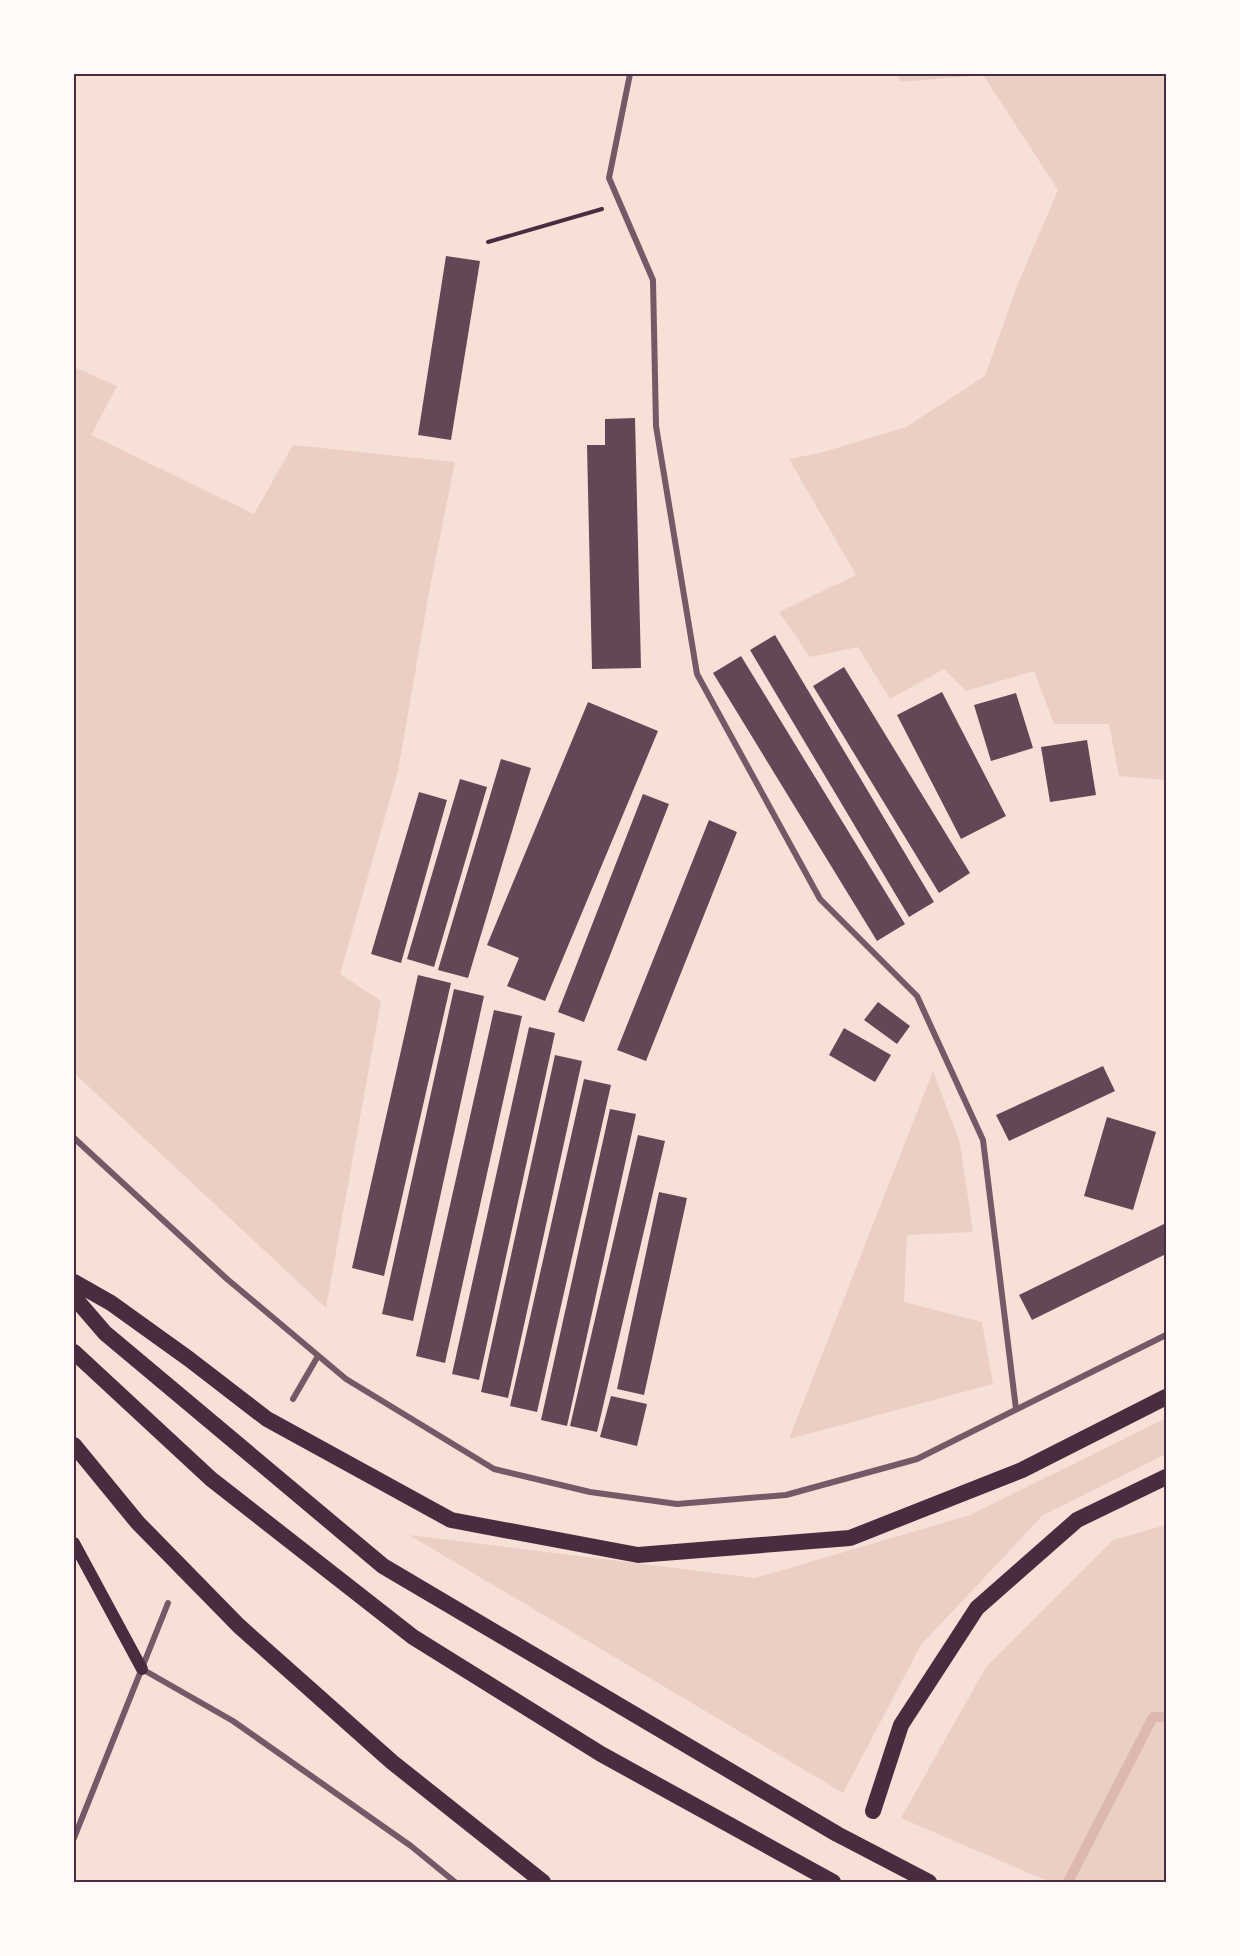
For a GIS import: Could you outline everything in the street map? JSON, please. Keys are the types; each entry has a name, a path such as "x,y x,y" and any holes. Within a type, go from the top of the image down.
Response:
{"highway":[{"path":"74,1282 111,1303 267,1419 452,1520 638,1555 850,1538 1022,1470 1167,1397"},
{"path":"74,1297 105,1333 383,1566 837,1834 929,1882"},
{"path":"74,1352 211,1479 413,1637 601,1754 833,1882"},
{"path":"74,1445 138,1523 239,1626 392,1762 543,1882"},
{"path":"873,1811 901,1725 977,1608 1077,1520 1167,1477"}],"main road":[{"path":"74,1543 142,1669"}],"street":[{"path":"630,74 609,178 653,280 656,426 697,674 820,900 917,996 983,1140 1016,1409"},
{"path":"74,1137 227,1279 346,1379 494,1469 590,1492 677,1504 786,1495 917,1458 1167,1335"},
{"path":"293,1399 318,1356"},
{"path":"74,1838 168,1603"},
{"path":"142,1669 233,1721 411,1846 455,1882"}],"path":[{"path":"488,242 620,204"}],"shaded area":[{"path":"897,74 1166,74 1166,780 1119,776 1109,724 1054,724 1034,671 966,691 944,669 890,699 858,647 810,657 779,612 856,575 789,459 820,453 906,427 985,376 1017,286 1058,190 983,75 901,82"},
{"path":"74,367 117,386 91,435 254,514 293,445 455,462 430,587 398,771 340,974 381,1001 326,1308 74,1073"},
{"path":"933,1071 960,1143 973,1232 907,1235 904,1302 982,1322 993,1384 789,1439"},
{"path":"1166,1418 1166,1454 1043,1515 921,1645 843,1793 409,1535 755,1578 970,1515"},
{"path":"1166,1525 1166,1882 1049,1882 901,1818 986,1667 1113,1540"}],"building":[{"path":"446,256 480,261 451,440 418,435"},
{"path":"635,418 641,668 592,669 587,445 605,445 605,419"},
{"path":"775,635 934,902 909,917 750,650"},
{"path":"741,656 905,924 877,941 713,673"},
{"path":"844,667 970,873 939,893 813,686"},
{"path":"942,692 1006,816 961,839 897,715"},
{"path":"1016,693 1033,748 991,761 974,705"},
{"path":"588,702 658,731 545,1001 507,986 519,958 487,945"},
{"path":"1087,740 1096,795 1050,802 1041,747"},
{"path":"501,759 531,768 468,978 438,970"},
{"path":"460,779 487,787 434,967 407,959"},
{"path":"419,792 447,800 401,963 371,954"},
{"path":"643,794 669,804 584,1022 558,1012"},
{"path":"709,820 737,832 646,1061 617,1050"},
{"path":"418,975 451,983 384,1276 352,1268"},
{"path":"454,989 484,996 413,1321 382,1314"},
{"path":"878,1002 910,1026 897,1044 864,1020"},
{"path":"494,1010 522,1016 445,1363 416,1356"},
{"path":"529,1027 555,1033 479,1380 452,1374"},
{"path":"844,1028 891,1055 875,1082 829,1055"},
{"path":"555,1055 582,1061 508,1398 481,1392"},
{"path":"1103,1066 1115,1091 1009,1141 996,1115"},
{"path":"584,1079 611,1085 537,1412 510,1406"},
{"path":"610,1109 636,1114 567,1426 541,1420"},
{"path":"1107,1117 1156,1132 1133,1210 1084,1196"},
{"path":"638,1135 665,1141 597,1432 570,1426"},
{"path":"659,1192 687,1198 644,1395 617,1389"},
{"path":"1166,1223 1166,1254 1032,1320 1019,1295"},
{"path":"611,1396 647,1404 637,1446 600,1437"}],"waterway":[{"path":"1068,1882 1153,1717 1166,1717"}]}
